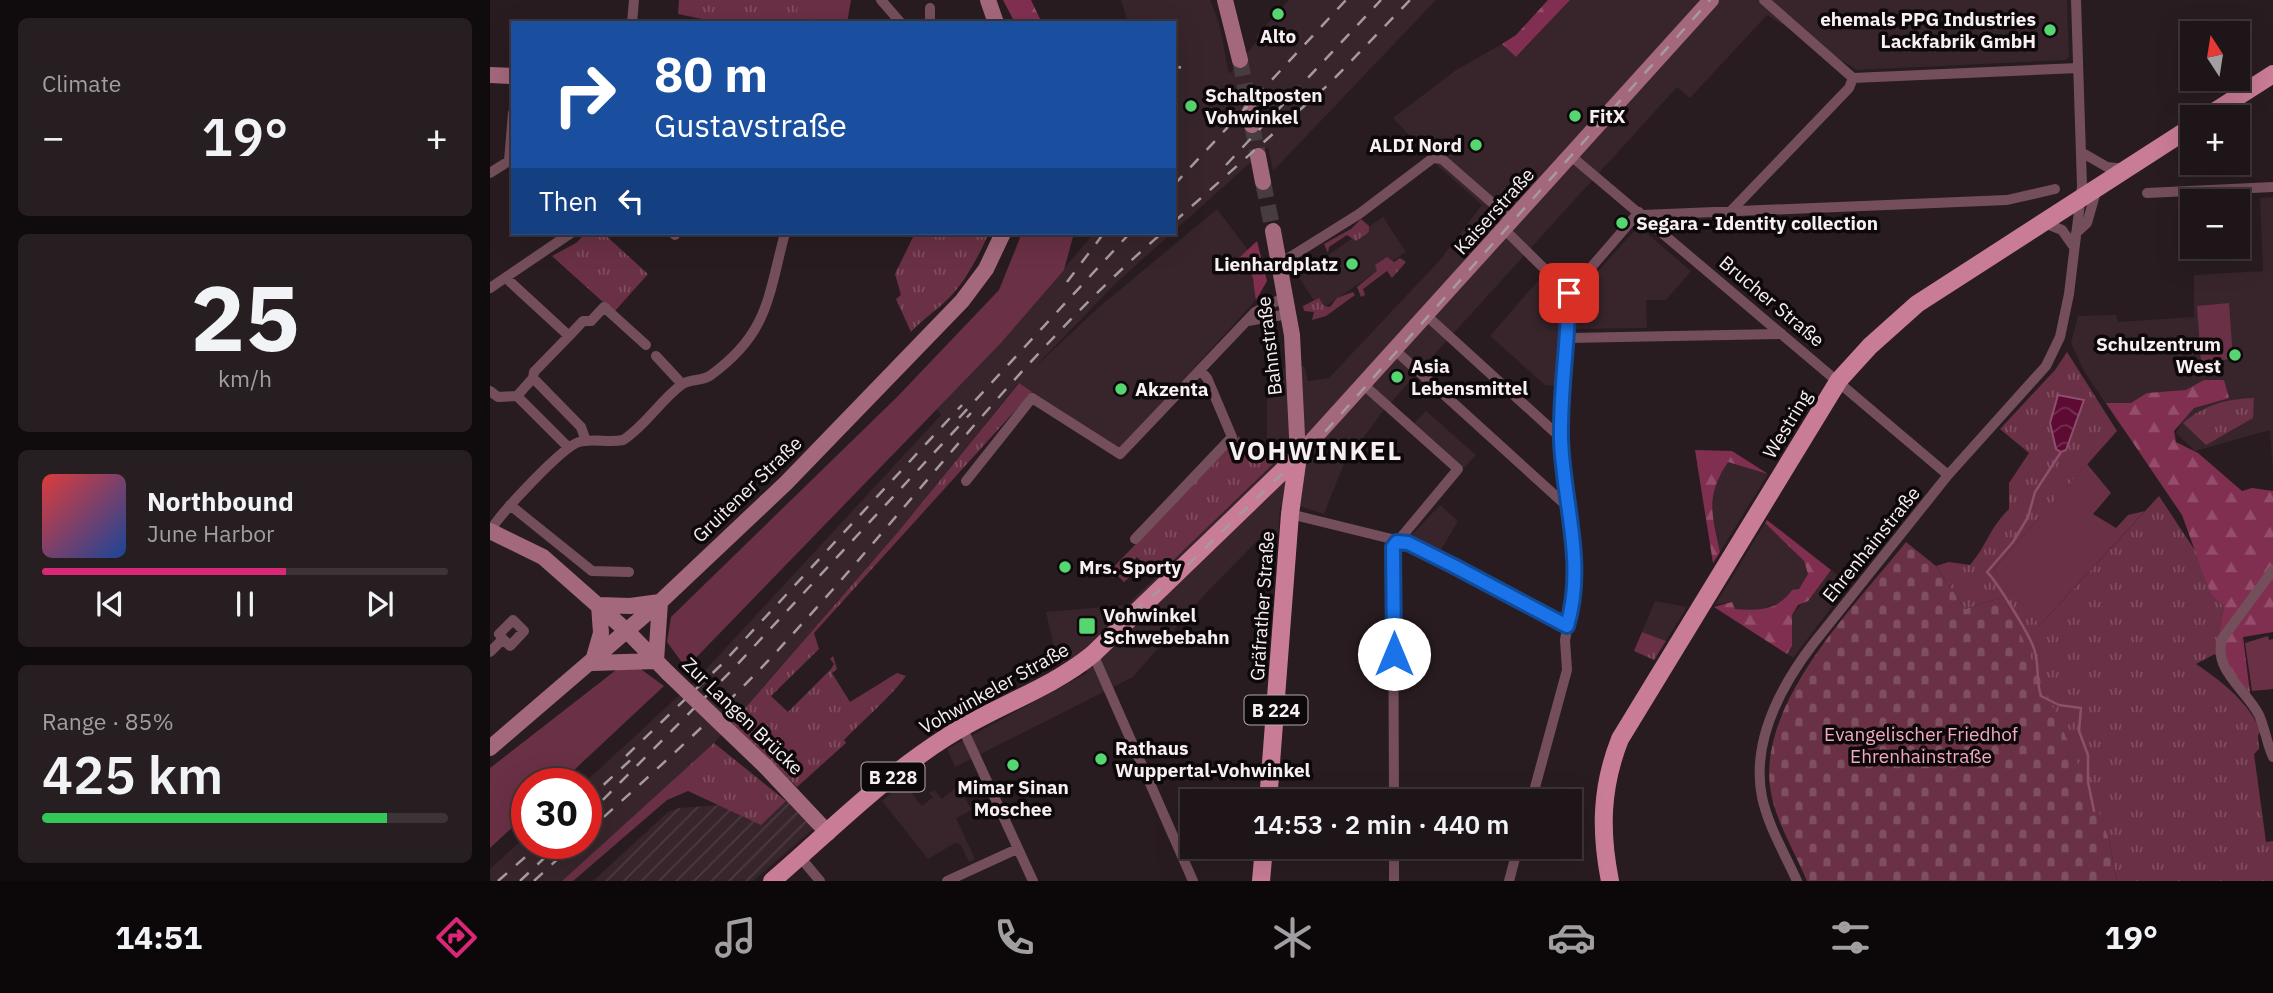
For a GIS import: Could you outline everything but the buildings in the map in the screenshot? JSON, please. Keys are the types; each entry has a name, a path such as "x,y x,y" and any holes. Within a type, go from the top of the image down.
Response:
{"main road":[{"path":"988,0 995,21"},
{"path":"1225,0 1240,60"},
{"name":"Kaiserstraße","path":"1298,456 1396,351 1711,0"},
{"path":"490,66 511,67"},
{"path":"2225,105 2273,74"},
{"path":"490,75 511,76"},
{"name":"Westring","path":"1610,881 1603,840 1602,804 1620,739 1839,380 1870,346 1917,303 2180,134"},
{"path":"1258,156 1263,182"},
{"name":"Bahnstraße","path":"1273,231 1295,363 1298,456"},
{"name":"Gruitener Straße","path":"490,748 628,632 920,347 962,301 986,269 1002,235"},
{"name":"Gräfrather Straße","path":"1269,789 1290,514 1298,456"},
{"name":"Vohwinkeler Straße","path":"772,881 922,753 962,727 1060,677 1093,654 1298,456"},
{"name":"Zur Langen Brücke","path":"492,535 543,557 598,605 794,794 828,833"},
{"path":"660,602 662,667 593,663 601,633 598,605 630,606 660,602"},
{"path":"1261,881 1264,859"}],"street":[{"path":"632,21 634,0"},
{"path":"881,0 899,21"},
{"path":"1764,0 1853,78 2078,68"},
{"name":"Ehrenhainstraße","path":"1797,881 1766,810 1760,779 1765,736 1776,702 1794,668 1948,475 2046,366 2060,337 2081,198 2076,0"},
{"path":"930,8 930,21"},
{"path":"1729,213 1849,89 1853,78"},
{"path":"490,173 509,161 511,137"},
{"path":"2081,152 2107,167 2127,169"},
{"name":"Brucher Straße","path":"1571,156 1839,380 1948,475"},
{"path":"1279,264 1315,244 1438,157 1481,193 1569,293"},
{"path":"2147,193 2273,187"},
{"name":"Ehrenhainstraße","path":"2076,233 2087,223 2097,188"},
{"path":"1535,789 1567,670 1567,626 1575,588 1570,509 1561,438 1569,293 1641,214 1729,213 2007,200 2055,189"},
{"path":"2042,222 2062,230 2075,247"},
{"path":"490,288 568,235"},
{"path":"492,535 510,505 568,447 586,441 623,440 682,384 710,376 759,328 766,313 785,235"},
{"path":"506,278 569,336"},
{"path":"966,481 1032,398 1120,454 1263,306 1285,297"},
{"path":"490,391 498,397 517,396 533,378 534,372 583,321 591,321 604,307 646,345"},
{"path":"1248,321 1288,314"},
{"path":"1427,316 1561,438"},
{"path":"1568,338 1782,334"},
{"path":"1396,351 1570,509"},
{"path":"656,356 682,384"},
{"path":"1135,538 1232,437 1207,378 1200,370"},
{"path":"533,378 581,427 586,441"},
{"path":"1364,386 1458,469 1393,547 1394,789"},
{"path":"517,396 568,447"},
{"path":"510,505 592,571 629,572"},
{"path":"1290,514 1408,543 1567,626"},
{"path":"2273,570 2222,639 2218,653 2223,666 2259,715 2273,757"},
{"path":"490,652 503,639"},
{"path":"1093,654 1193,881"},
{"path":"962,727 1033,881"},
{"path":"947,881 1017,849"},
{"path":"800,857 820,881"},
{"path":"1394,859 1394,881"},
{"path":"1509,881 1515,859"}],"shaded area":[{"path":"1121,0 1210,0 1219,23 1229,74 1257,41 1257,35 1289,0 1436,0 1273,171 1268,147 1176,229 1176,21 1127,21"},
{"path":"1570,0 2067,0 2069,57 2065,60 1857,70 1767,15 1690,98 1677,87 1383,411 1343,466 1324,514 1302,507 1280,507 1278,536 1268,530 1206,593 1133,677 955,767 947,749 1087,673 1079,655 1058,665 1046,612 1127,605 1274,463 1267,454 1267,371 1304,366 1308,381 1329,378 1440,260 1482,205 1438,166 1393,118 1456,70 1502,44 1517,57"},
{"path":"2273,197 2273,473 2270,430 2195,451 2176,433 2198,394 2122,428 2084,371 2071,343 2078,316 2116,315 2118,322 2194,317 2194,275 2263,271 2260,198"},
{"path":"1217,209 1248,250 1241,257 1251,269 1256,284 1256,300 1119,450 1018,383 898,532 714,743 602,845 600,768 697,679 941,415 937,409 1001,343 1092,235 1170,235 1115,284 1032,370 1099,307"},
{"name":"Lienhardplatz","path":"1383,217 1406,252 1320,310 1298,276"},
{"path":"1636,229 1644,231 1691,271 1666,300 1646,300 1647,328 1576,329 1578,299 1590,280"},
{"path":"1543,275 1565,301 1558,386 1545,385 1490,336"},
{"path":"1426,411 1476,455 1464,468 1414,423"},
{"path":"1728,461 1768,474 1720,552 1712,514 1714,484"},
{"path":"1440,505 1458,521 1441,550 1412,535"},
{"path":"1765,523 1804,561 1808,574 1799,589 1792,590 1786,600 1758,611 1735,609 1732,602 1715,605"},
{"path":"1831,570 1849,584 1793,658 1787,654 1792,646 1792,615"},
{"path":"1655,601 1687,607 1666,641 1642,632"},
{"path":"962,782 967,792 963,795 972,810 956,818 975,859 969,862 961,845 955,843 928,859 882,801 903,783 922,806 933,797 929,793 934,790 942,799"},
{"path":"791,800 813,829 753,881 593,881 668,812 679,808"},
{"path":"511,850 511,859 586,859 562,881 490,881 490,869"}],"green space":[{"path":"679,0 850,0 845,21 712,21 678,14"},
{"path":"799,0 851,0 847,21 796,16"},
{"path":"1003,0 1031,0 1041,21 1014,21"},
{"path":"1548,0 1570,0 1516,57 1502,44 1516,35"},
{"path":"1361,219 1369,226 1369,232 1356,241 1347,235 1329,247 1328,253 1324,244 1351,229"},
{"path":"584,235 605,235 648,274 614,312 552,256 576,243"},
{"path":"914,235 988,235 972,268 955,292 911,332 896,299 901,295 895,274"},
{"path":"1021,235 1073,235 1064,270 1001,343 686,668 667,642 671,617 897,397 999,290"},
{"path":"1257,241 1267,281 1256,300 1254,282 1240,257"},
{"path":"1387,257 1394,262 1400,258 1406,262 1392,278 1387,271 1363,289 1365,295 1361,297 1357,287 1377,271 1375,265"},
{"path":"1353,292 1355,295 1326,316 1312,320 1314,312 1304,311 1303,306 1319,298 1324,306 1330,307 1337,298"},
{"path":"2229,303 2233,359 2201,362 2197,306"},
{"path":"2067,352 2117,431 1993,570 2041,624 2159,496 2198,555 2211,595 2224,606 2215,654 2196,664 2234,693 2261,731 2258,735 2259,749 2254,754 2266,842 2273,841 2273,881 2117,881 2109,840 2004,597 1965,609 1936,566 1949,562 1970,565 2009,509 2009,483 2029,453 2000,429 2055,370"},
{"path":"2204,380 2224,380 2229,398 2194,408 2174,431 2176,442 2198,453 2242,491 2252,488 2273,491 2273,632 2243,637 2250,693 2215,654 2224,606 2211,595 2182,515 2106,403 2131,403 2147,393 2186,390"},
{"path":"1019,383 1032,392 814,633 819,649 771,696 788,712 831,669 834,664 830,659 833,656 837,669 832,673 850,702 897,673 906,676 844,740 846,743 797,787 732,723 898,532"},
{"path":"2254,398 2253,418 2206,445 2183,423 2216,404"},
{"path":"1239,436 1241,440 1256,440 1274,463 1157,576 1137,557 1128,566 1134,573 1124,582 1117,575 1113,578 1108,573"},
{"path":"1695,450 1732,451 1768,474 1728,462 1713,495 1713,516 1720,552 1713,563"},
{"path":"2087,464 2111,493 2093,514 2116,528 2128,515 2145,511 2040,625 1993,570"},
{"path":"1767,520 1831,570 1808,601 1798,605 1792,615 1792,646 1787,654 1714,607 1732,602 1735,609 1767,608 1781,602 1792,590 1799,589 1808,574 1804,561 1765,523"},
{"name":"Evangelischer Friedhof Ehrenhainstraße","path":"1906,542 1936,566 1965,609 2004,597 2097,807 2109,840 2117,881 1807,881 1772,799 1771,754 1780,721 1795,688 1815,656"},
{"path":"1642,632 1666,641 1654,660 1634,651"},
{"path":"2268,636 2269,640 2273,639 2273,689 2252,691 2245,643"},
{"path":"638,667 664,686 576,768 511,768 511,829 490,848 490,768 616,670"},
{"path":"791,716 810,735 780,766 760,747"},
{"path":"714,743 786,801 761,825 688,791 667,800 602,856 602,845"},
{"path":"586,859 599,859 573,881 562,881"}],"water":[{"path":"2058,395 2084,400 2066,450 2061,452 2056,449 2050,423"}],"waterway":[{"path":"2061,452 2035,492 2028,517 2013,542 1987,572 2028,635 2036,657 2041,696 2059,705 2081,708 2079,731 2088,755 2088,782 2094,811"}],"tunnel":[{"path":"1240,60 1250,111"},
{"path":"1252,125 1258,156"},
{"path":"1263,182 1273,231"}],"railway":[{"path":"1176,183 1346,0"},
{"path":"1226,165 1381,0"},
{"path":"1176,220 1329,84 1410,0"},
{"path":"1114,627 1171,581 1325,432 1710,0"},
{"path":"1176,83 1180,66"},
{"path":"1067,282 1102,235"},
{"path":"959,418 1128,235"},
{"path":"602,818 690,738 765,664 1015,379 1062,328 1160,235"},
{"path":"626,756 721,665 962,405"},
{"path":"602,801 733,669 971,413"},
{"path":"602,786 637,754"},
{"path":"498,881 523,859"},
{"path":"520,881 543,859"},
{"path":"534,881 558,859"}],"place":[{"name":"Alto","path":"1278,14"},
{"name":"ehemals PPG Industries Lackfabrik GmbH","path":"2050,30"},
{"name":"Schaltposten Vohwinkel","path":"1191,106"},
{"name":"FitX","path":"1575,116"},
{"name":"ALDI Nord","path":"1476,145"},
{"name":"Segara - Identity collection","path":"1622,223"},
{"name":"Lienhardplatz","path":"1352,264"},
{"name":"Schulzentrum West","path":"2235,355"},
{"name":"Asia Lebensmittel","path":"1397,377"},
{"name":"Akzenta","path":"1121,389"},
{"name":"Mrs. Sporty","path":"1065,567"},
{"name":"Vohwinkel Schwebebahn","path":"1087,626"},
{"name":"Rathaus Wuppertal-Vohwinkel","path":"1101,759"},
{"name":"Mimar Sinan Moschee","path":"1013,765"}],"district":[{"name":"VOHWINKEL","path":"1316,450"}],"route":[{"path":"1394,654 1393,547 1397,542 1408,543 1567,626 1575,588 1570,502 1561,438 1569,293"}]}
